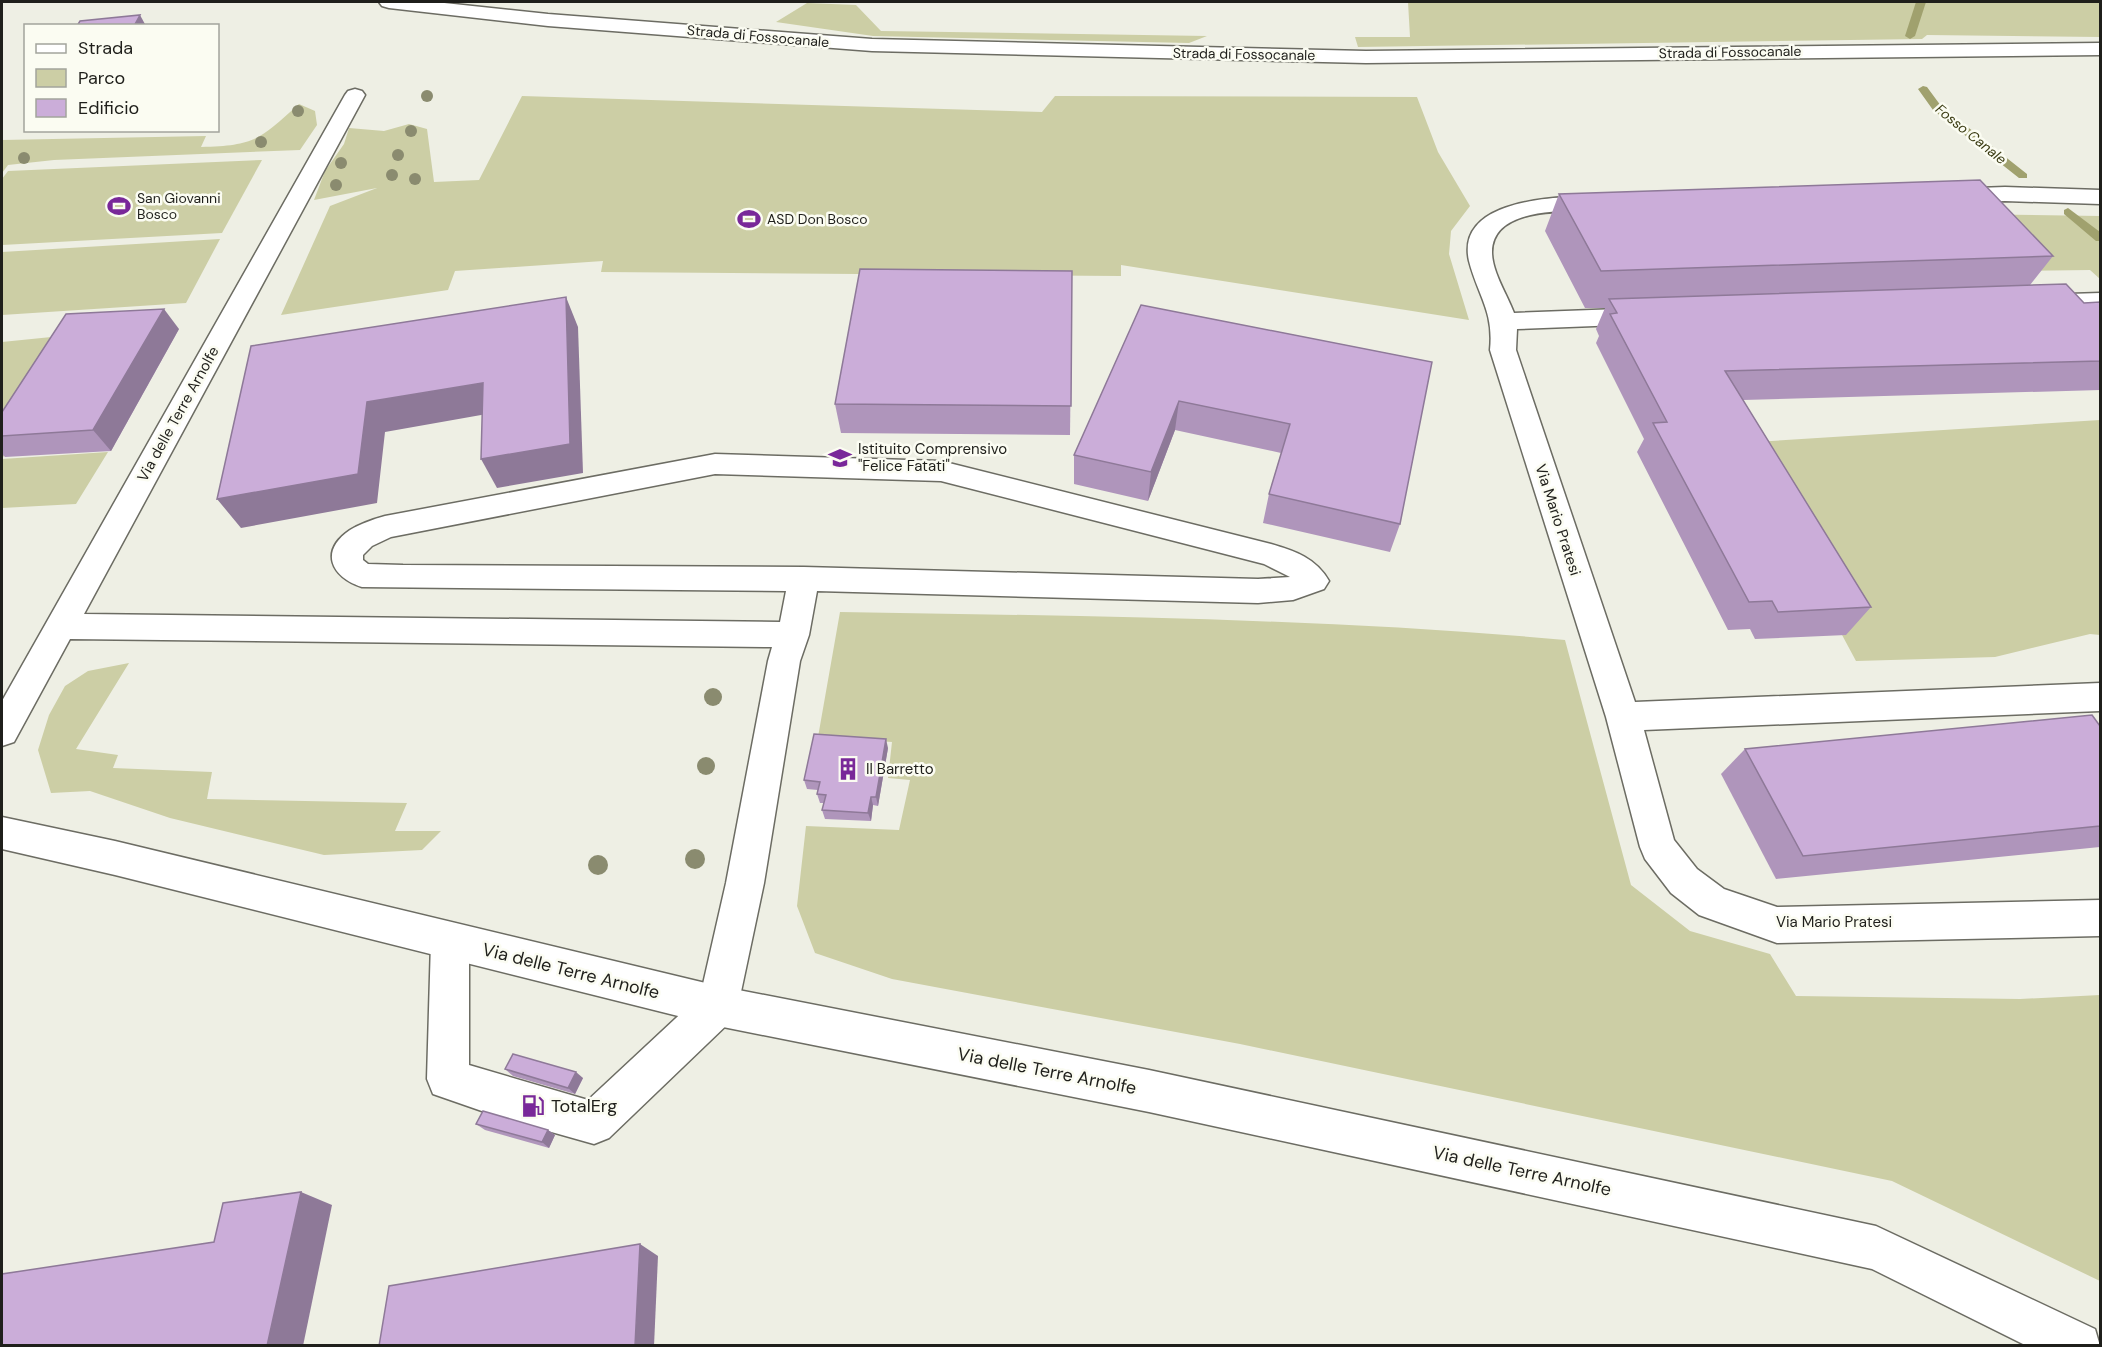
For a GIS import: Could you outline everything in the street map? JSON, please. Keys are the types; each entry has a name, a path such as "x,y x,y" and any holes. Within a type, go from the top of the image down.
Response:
{"street":[{"name":"Strada di Fossocanale","path":"389,2 548,20 872,45 1366,57 2100,50"},
{"name":"Via delle Terre Arnolfe","path":"2,732 355,95"},
{"path":"1924,197 2005,194 2100,197"},
{"name":"Via Mario Pratesi","path":"1633,204 1553,204 1523,209 1498,219 1482,236 1480,253 1504,321 1503,350 1623,717 1658,847 1684,881 1712,903 1777,925 2100,918"},
{"path":"2017,304 2100,301"},
{"path":"1504,321 1671,315"},
{"path":"715,464 942,471 1264,553 1281,558 1306,571 1313,580 1304,587 1258,591 804,579 362,575 348,564 347,551 361,538 385,527 715,464"},
{"path":"450,942 448,1079 594,1123 718,1006 745,883 784,661 793,635 804,579"},
{"path":"60,626 793,635"},
{"path":"1623,717 2100,697"},
{"name":"Via delle Terre Arnolfe","path":"2,833 115,858 718,1006 1149,1091 1876,1248 2078,1346"}],"green space":[{"path":"1408,2 2100,2 2100,37 1927,35 1922,39 1358,47 1355,37 1410,37"},
{"path":"807,3 856,5 881,31 1207,36 1189,43 873,36 776,22"},
{"path":"522,96 1042,112 1055,96 1417,97 1438,152 1470,206 1451,231 1449,254 1469,320 1121,265 1121,276 601,272 603,261 455,271 448,290 281,315 330,206 377,188 314,200 325,171 344,144 349,128 384,131 409,124 427,129 434,182 479,180"},
{"path":"299,104 315,111 317,125 300,150 54,160 8,165 2,173 2,140 206,136 201,147 234,145 265,133"},
{"name":"San Giovanni Bosco","path":"262,160 222,233 2,245 2,179 8,171"},
{"path":"1960,214 2100,216 2100,279 2090,270 2010,271"},
{"path":"220,239 186,303 2,315 2,252"},
{"path":"81,334 2,459 2,342"},
{"path":"2100,420 2100,635 2090,634 1995,657 1856,661 1739,443"},
{"path":"108,452 76,504 2,508 2,459"},
{"path":"840,612 1294,623 1565,640 1631,885 1690,931 1770,954 1796,996 2020,999 2100,995 2100,1281 1892,1181 1240,1044 892,979 815,953 797,906 806,826 899,830 910,780 888,778 892,742 818,737"},
{"path":"129,663 76,749 118,755 113,768 212,772 207,799 407,803 395,831 441,831 422,850 324,855 170,818 90,791 51,793 38,750 49,715 65,686 88,671"}],"building":[{"path":"140,15 135,24 78,24 80,21"},
{"path":"1980,180 2053,256 1601,271 1559,194"},
{"path":"860,269 1072,271 1071,406 835,404"},
{"path":"2066,284 2084,303 2100,302 2100,361 1725,371 1871,607 1778,612 1772,601 1749,602 1653,423 1667,422 1610,314 1617,313 1609,299"},
{"path":"566,297 570,444 481,459 483,383 367,402 358,474 217,499 251,346"},
{"path":"1141,305 1432,362 1400,524 1269,494 1290,424 1179,401 1151,472 1074,455"},
{"path":"164,309 93,430 2,436 2,412 66,314"},
{"path":"2092,715 2100,726 2100,826 1803,856 1745,749"},
{"name":"Il Barretto","path":"814,734 886,739 876,797 871,797 868,813 822,810 826,795 817,794 820,782 804,780"},
{"path":"513,1054 576,1072 568,1088 505,1069"},
{"path":"483,1111 548,1130 542,1142 476,1124"},
{"path":"301,1192 267,1346 2,1346 2,1274 214,1242 223,1203"},
{"path":"640,1244 635,1346 379,1346 389,1286"}],"waterway":[{"name":"Fosso Canale","path":"1910,36 1921,2"},
{"name":"Fosso Canale","path":"1923,89 1937,108 2023,176"},
{"name":"Fosso Canale","path":"2068,212 2100,238"}],"place":[{"name":"San Giovanni Bosco","path":"119,206"},
{"name":"ASD Don Bosco","path":"749,219"},
{"name":"Istituito Comprensivo \"Felice Fatati\"","path":"840,458"},
{"name":"Il Barretto","path":"848,769"},
{"name":"TotalErg","path":"533,1106"}]}
